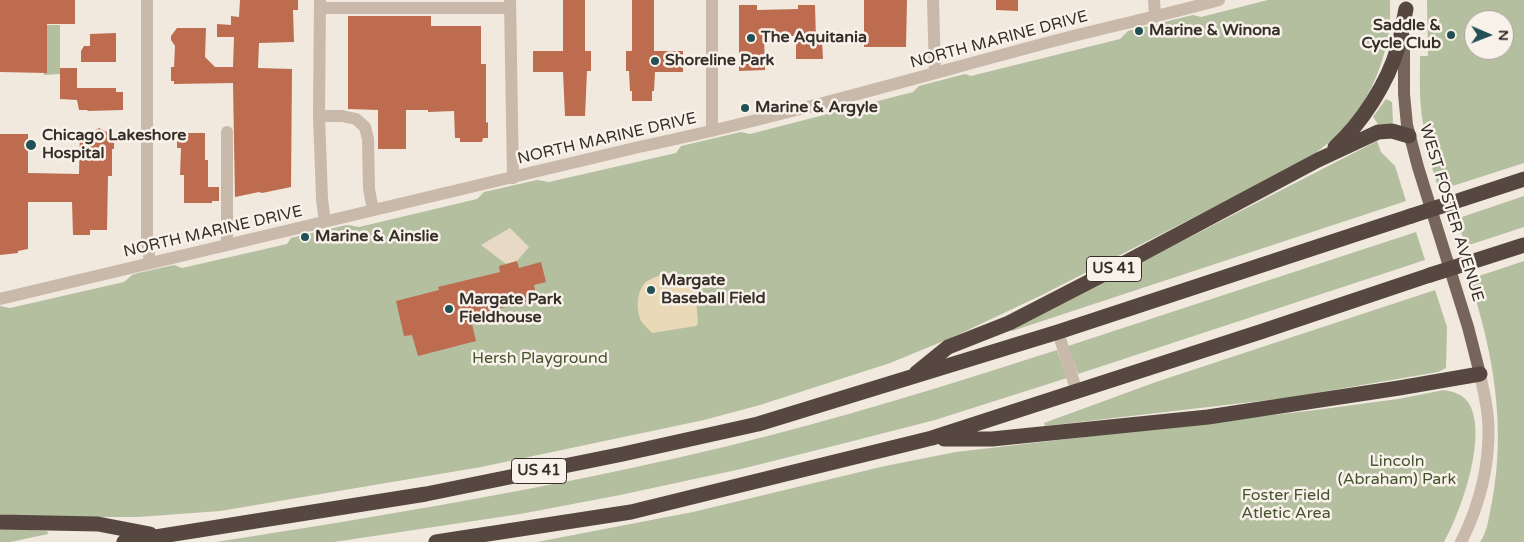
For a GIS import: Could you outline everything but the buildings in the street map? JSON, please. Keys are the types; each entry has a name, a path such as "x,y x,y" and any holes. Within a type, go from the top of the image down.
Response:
{"highway":[{"name":"US 41","path":"124,542 426,494 623,454 758,424 911,377 948,348 1009,322 1106,273 1318,160 1350,133 1374,98 1396,53 1406,5"},
{"path":"1318,160 1378,132 1392,131 1409,136"},
{"path":"911,377 1058,332 1524,180"},
{"path":"436,542 631,512 932,438 1524,244"},
{"path":"932,438 992,439 1208,418 1480,374"},
{"path":"0,522 98,524 161,536"}],"main road":[{"name":"WEST FOSTER AVENUE","path":"1406,5 1403,66 1409,136 1468,327 1480,374"}],"street":[{"path":"147,0 147,240 150,263"},
{"path":"712,0 712,131"},
{"path":"933,0 935,73"},
{"path":"1154,0 1154,17"},
{"name":"NORTH MARINE DRIVE","path":"0,299 712,131 1056,40 1219,0"},
{"path":"325,222 322,200 320,116 320,4 510,4 513,178"},
{"path":"320,116 342,116 356,119 365,127 368,138 368,189 373,210"},
{"path":"227,132 227,245"},
{"path":"1058,332 1077,392"},
{"path":"1462,542 1482,488 1487,451 1488,418 1480,374"}],"green space":[{"name":"Hersh Playground","path":"1268,0 1390,0 1388,37 1375,79 1358,110 1334,138 1304,161 1042,295 951,338 890,363 760,405 704,420 481,467 220,511 138,517 35,517 0,514 0,306 10,308 124,282 132,275 138,273 174,265 182,268 287,244 291,238 348,225 359,227 477,199 484,192 537,180 549,182 676,153 681,146 741,132 750,134 913,92 919,86 965,74 971,76 1120,39 1128,31 1193,15 1201,17"},
{"path":"1427,0 1524,0 1524,163 1446,188 1444,182 1437,184 1424,131 1420,90 1420,56 1428,56"},
{"path":"42,25 60,25 60,74 44,75"},
{"path":"1386,99 1392,102 1393,122 1391,124 1378,124 1373,117"},
{"path":"1377,141 1381,152 1395,166 1406,201 1012,331 1011,329"},
{"path":"1524,196 1524,227 1466,246 1456,219"},
{"path":"1416,232 1425,260 1078,374 1068,346"},
{"name":"Lincoln (Abraham) Park","path":"1524,261 1524,542 1480,542 1488,523 1492,502 1498,447 1498,419 1486,338 1471,284 1477,282 1476,277"},
{"path":"1435,290 1447,327 1446,368 1438,372 1286,398 1045,426 1044,423 1156,382"},
{"path":"1057,350 1067,378 935,420 741,469 520,514 334,542 216,542 473,499 665,461 770,436 852,413"},
{"name":"Lincoln (Abraham) Park","path":"1444,390 1458,394 1468,402 1474,416 1476,433 1465,493 1444,542 537,542 693,512 885,466 956,452 1316,410 1398,399"},
{"path":"0,528 47,531 48,534 10,542 0,542"}],"sand":[{"path":"669,273 681,277 695,286 698,323 696,326 652,333 639,317 640,290 646,282 654,277"}],"shaded area":[{"path":"510,228 529,247 517,261 506,264 481,245"}],"place":[{"name":"Marine & Winona","path":"1139,31"},
{"name":"Saddle & Cycle Club","path":"1451,35"},
{"name":"The Aquitania","path":"751,38"},
{"name":"Shoreline Park","path":"655,61"},
{"name":"Marine & Argyle","path":"745,108"},
{"name":"Chicago Lakeshore Hospital","path":"31,145"},
{"name":"Marine & Ainslie","path":"305,237"},
{"name":"Margate Baseball Field","path":"651,290"},
{"name":"Margate Park Fieldhouse","path":"449,309"}],"park label":[{"name":"Foster Field Atletic Area","path":"1286,505"}]}
